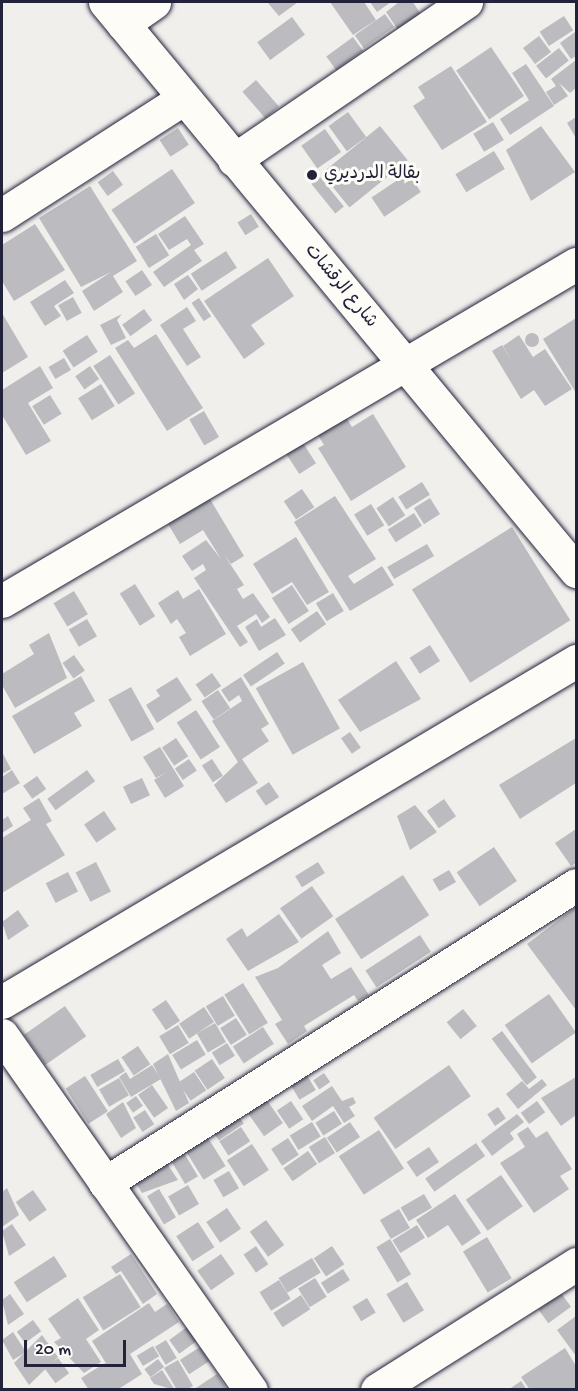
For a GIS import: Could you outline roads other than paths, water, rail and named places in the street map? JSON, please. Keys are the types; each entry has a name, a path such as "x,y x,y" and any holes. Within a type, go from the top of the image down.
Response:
{"street":[{"path":"114,13 154,2"},
{"path":"234,160 466,2"},
{"name":"شارع الرقشات","path":"114,13 576,571"},
{"path":"2,215 183,99"},
{"path":"2,601 403,363 576,264"},
{"path":"2,1002 576,661"},
{"path":"105,1183 576,885"},
{"path":"2,1035 251,1389"},
{"path":"377,1389 576,1264"}],"place":[{"name":"بقالة الدرديري","path":"312,175"}]}
